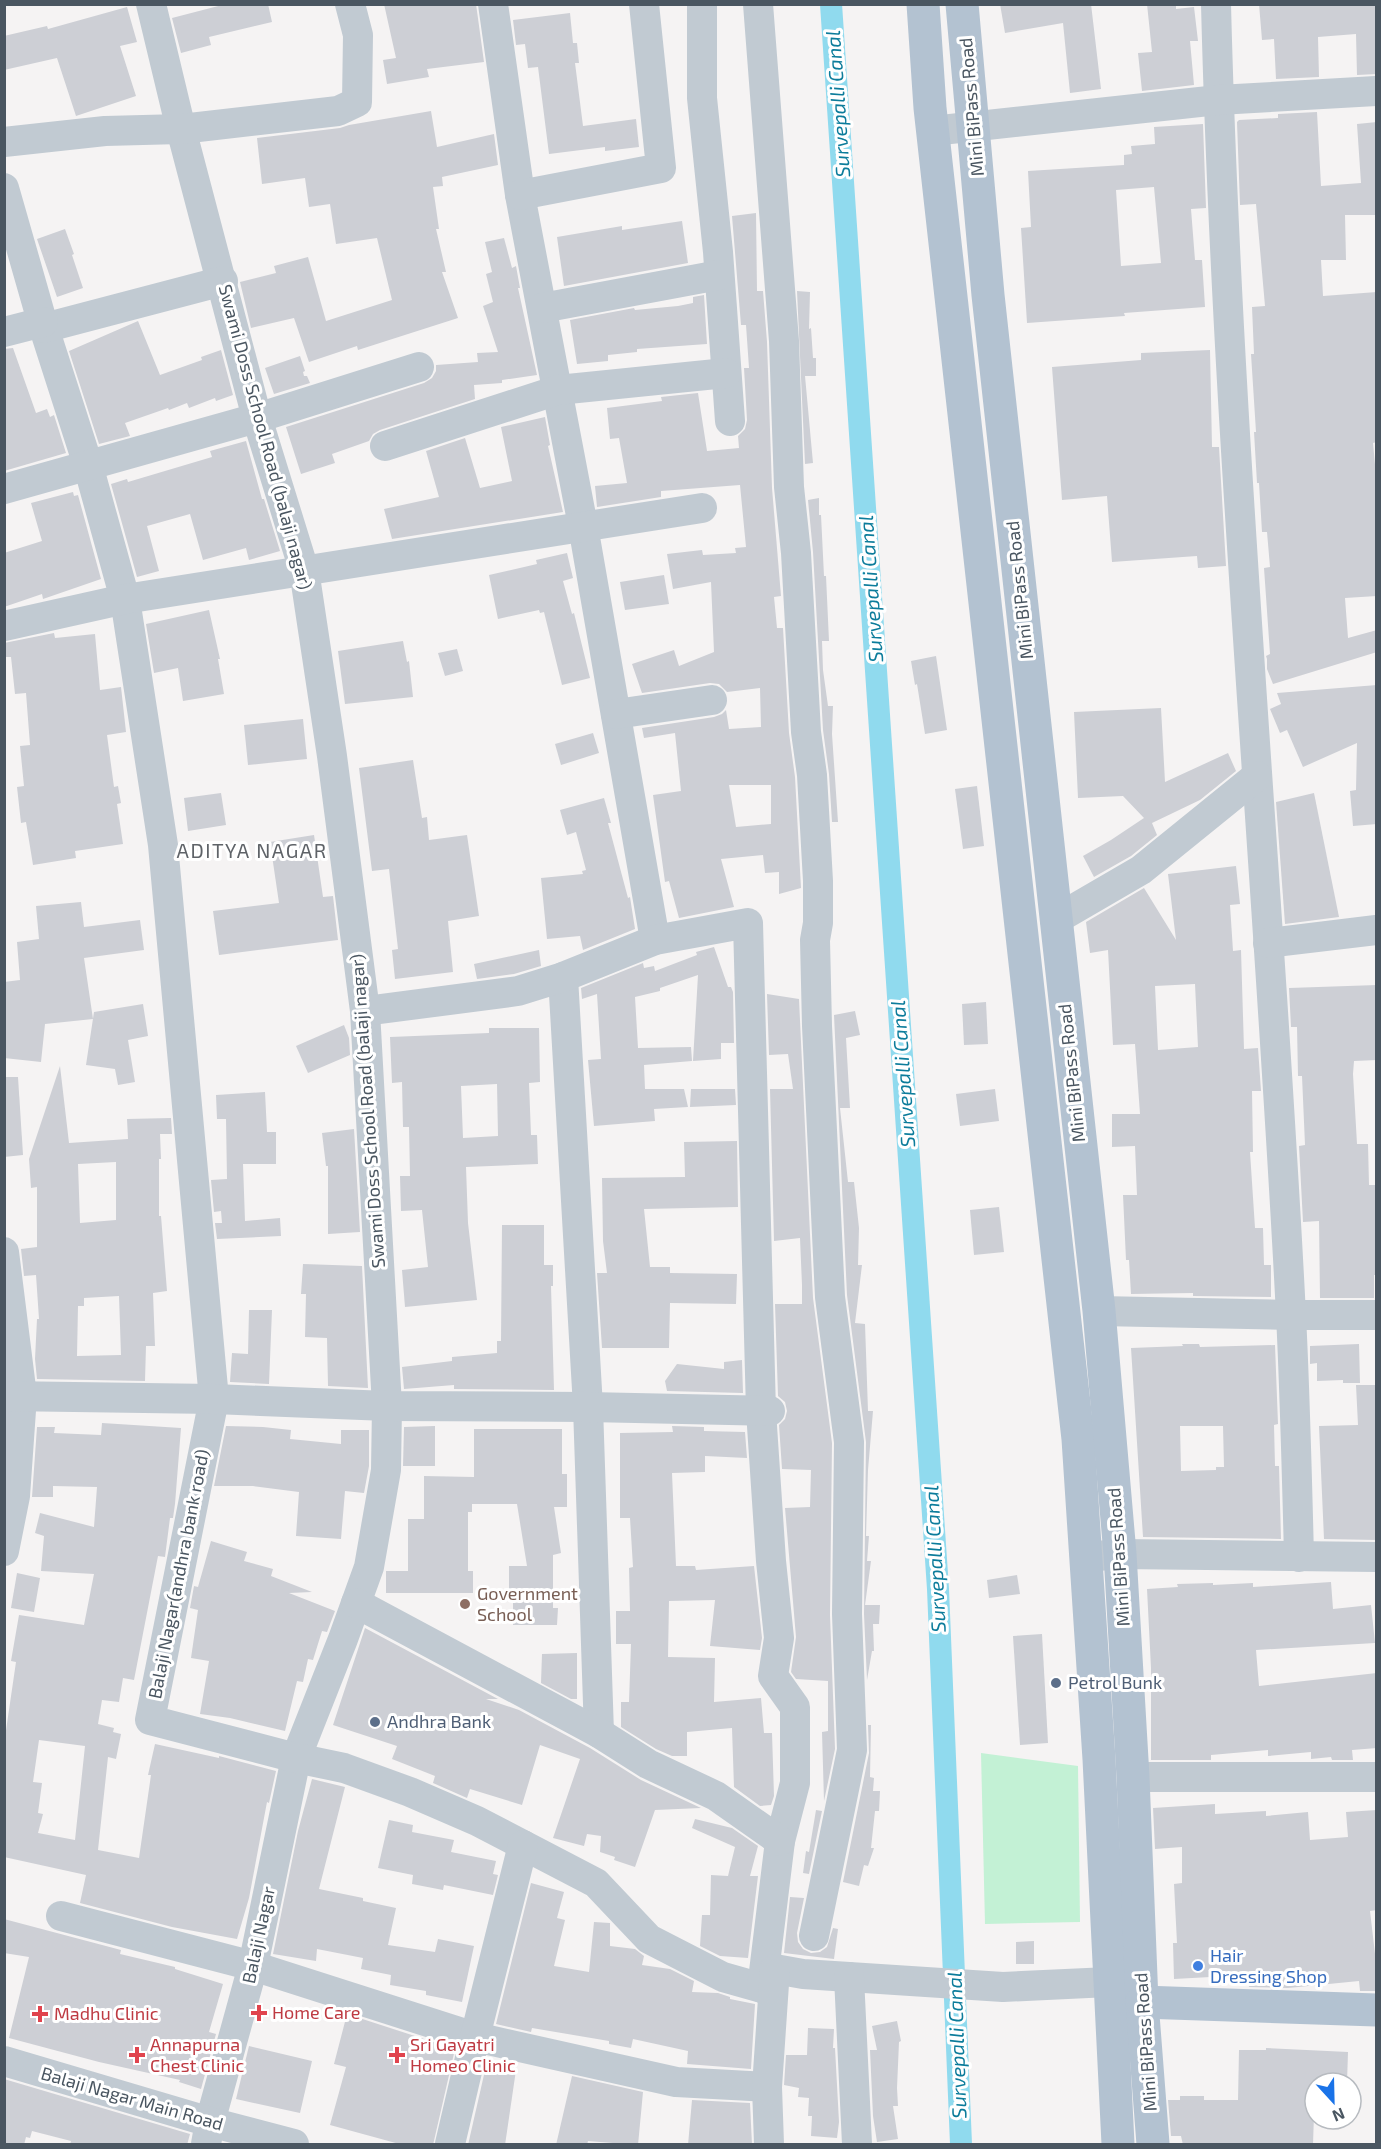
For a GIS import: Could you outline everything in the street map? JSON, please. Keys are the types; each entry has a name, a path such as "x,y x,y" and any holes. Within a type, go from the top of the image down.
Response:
{"main road":[{"path":"923,4 932,131 1076,1428 1099,1759 1118,2145"},
{"name":"Mini BiPass Road","path":"962,4 988,295 1099,1311 1120,1554 1133,1777 1142,2002 1153,2145"},
{"path":"1142,2002 1377,2010"}],"street":[{"name":"Swami Doss School Road (balaji nagar)","path":"151,4 181,129 223,281 257,418 304,570 332,756 365,1011 387,1406 386,1470 369,1567 296,1758"},
{"path":"4,142 105,131 181,129 338,111 357,102 358,34 350,4"},
{"path":"493,4 520,195 584,526 655,940"},
{"path":"520,195 661,168 644,4"},
{"path":"702,4 702,98 730,421"},
{"path":"758,4 784,341 789,488 796,553 806,732 814,798 818,881 818,923 815,940 817,1026 830,1297 849,1442 847,1614 852,1749 814,1936"},
{"path":"1216,4 1218,100 1240,506 1291,1315 1299,1557"},
{"path":"932,131 1218,100 1377,91"},
{"path":"4,188 88,465 125,599 163,845 214,1399"},
{"path":"542,308 719,275"},
{"path":"4,332 44,325 223,281"},
{"path":"4,489 257,418 419,368"},
{"path":"385,446 558,390 726,373"},
{"path":"4,626 125,599 702,508"},
{"path":"616,714 712,699"},
{"path":"1055,920 1141,870 1257,776"},
{"path":"365,1011 518,992 563,977 655,940 748,923 771,1561 779,1638 773,1676 795,1707 795,1783 780,1841 769,1979 767,2087 769,2145"},
{"path":"1268,943 1377,930"},
{"path":"563,977 588,1407 598,1733"},
{"path":"4,1252 13,1396 15,1496 4,1551"},
{"path":"1099,1311 1291,1315 1377,1314"},
{"path":"13,1396 214,1399 387,1406 765,1411"},
{"name":"Balaji Nagar(andhra bank road)","path":"214,1399 150,1720 296,1758 344,1768 410,1792 477,1821 596,1883 650,1939 723,1977 769,1979 803,1974 1002,1987 1109,1982"},
{"path":"1086,1557 1120,1554 1377,1557"},
{"path":"356,1604 598,1733 648,1764 716,1796 780,1841"},
{"name":"Balaji Nagar","path":"208,2133 253,1966 296,1758"},
{"path":"1133,1777 1377,1777"},
{"path":"450,2145 524,1845"},
{"path":"61,1916 253,1966 475,2037 676,2082 767,2087"},
{"path":"849,1977 857,2145"},
{"name":"Balaji Nagar Main Road","path":"4,2061 208,2133 294,2145"}],"green space":[{"path":"981,1753 1078,1766 1080,1922 985,1924"}],"building":[{"path":"226,4 268,4 272,22 209,37 211,45 181,53 172,18"},
{"path":"384,4 476,4 484,62 427,69 429,77 387,84 383,60 396,58"},
{"path":"1000,4 1091,4 1101,89 1070,93 1063,23 1005,33"},
{"path":"1147,4 1176,4 1176,9 1194,7 1198,41 1190,41 1194,85 1142,91 1138,53 1152,52"},
{"path":"1259,4 1377,4 1377,74 1357,75 1356,34 1318,37 1319,77 1276,79 1274,39 1262,40"},
{"path":"127,7 137,42 120,46 136,96 76,116 57,58 4,70 4,36 47,26 48,29"},
{"path":"570,13 573,43 577,43 579,63 575,63 583,126 636,119 639,147 605,151 605,147 549,154 538,67 528,68 525,44 516,45 513,20"},
{"path":"431,111 437,147 494,134 498,165 442,177 443,186 433,187 439,229 436,229 446,272 442,272 458,318 358,350 357,346 309,362 294,318 251,328 240,282 276,273 274,266 308,257 326,321 392,300 377,238 336,244 330,204 309,207 305,178 262,184 257,138 340,128"},
{"path":"1317,112 1321,186 1361,183 1357,124 1377,122 1377,215 1345,215 1346,260 1321,260 1323,296 1377,292 1377,442 1373,443 1377,486 1377,596 1345,598 1348,638 1377,630 1377,652 1273,684 1267,669 1266,656 1270,654 1264,568 1270,567 1267,532 1262,532 1259,483 1257,483 1251,354 1254,354 1252,307 1265,306 1256,204 1240,205 1237,122 1278,118 1278,114"},
{"path":"1203,124 1206,208 1191,209 1195,260 1202,260 1205,307 1124,313 1125,316 1027,323 1021,228 1031,227 1028,171 1124,165 1124,155 1132,154 1131,146 1155,144 1154,127","holes":["1154,187 1161,263 1121,266 1116,190"]},
{"path":"756,213 757,291 763,291 772,488 781,596 774,597 777,628 783,628 801,888 779,894 779,872 765,873 763,855 721,859 734,907 679,918 669,881 665,882 653,795 681,791 675,733 644,738 642,728 714,717 726,710 729,729 761,727 760,688 727,692 719,684 710,683 642,693 632,664 674,650 679,666 714,652 711,582 673,589 667,554 702,550 703,555 736,553 735,548 746,547 740,485 661,491 661,497 597,507 595,486 627,483 619,438 610,439 607,408 662,401 661,397 698,393 707,451 739,448 738,436 745,429 747,420 744,368 749,368 746,325 741,325 732,216","holes":["729,785 771,785 771,824 736,827"]},
{"path":"682,221 688,263 564,286 557,237 622,226 622,230"},
{"path":"65,229 83,288 57,297 37,239"},
{"path":"504,238 512,268 516,266 520,288 518,288 537,375 502,380 502,383 474,385 475,399 380,430 373,434 369,441 332,454 335,463 301,474 286,427 424,383 432,378 436,365 478,362 477,353 498,352 483,306 493,302 486,274 492,272 485,242"},
{"path":"797,291 810,292 809,329 811,328 813,358 816,358 816,376 805,376 813,463 805,464"},
{"path":"704,295 707,344 637,349 637,352 608,355 608,361 577,364 570,320 634,308 635,310 678,306 693,303 693,297"},
{"path":"138,321 160,375 202,360 201,357 221,350 233,395 216,401 215,398 189,408 187,403 125,423 130,436 99,444 69,351"},
{"path":"13,348 36,413 47,409 50,417 54,415 66,453 4,471 4,349"},
{"path":"1210,350 1212,447 1219,447 1226,566 1198,568 1197,556 1112,562 1107,496 1062,500 1052,367 1141,360 1141,353"},
{"path":"300,356 305,371 304,376 307,376 310,383 274,394 265,368"},
{"path":"545,417 550,445 548,446 563,512 392,539 384,509 439,497 426,451 465,438 480,488 512,481 501,427"},
{"path":"246,441 262,499 264,499 280,551 249,560 246,548 203,560 190,514 147,526 159,571 137,577 111,484 127,479 128,482 212,457 210,451"},
{"path":"73,492 74,496 78,495 101,579 43,599 42,594 4,607 4,553 42,541 31,503"},
{"path":"819,498 829,641 822,641 823,670 828,706 833,706 832,734 838,822 832,822 823,730 808,500"},
{"path":"567,553 573,578 563,581 572,614 574,613 590,678 562,685 544,612 540,613 539,610 498,619 489,575 537,564 536,560"},
{"path":"664,575 669,604 625,610 620,582"},
{"path":"209,610 220,659 218,659 224,694 183,701 178,668 154,673 146,624"},
{"path":"54,633 55,638 95,634 100,690 121,687 126,732 107,735 114,787 118,786 121,803 117,804 123,844 75,851 76,858 33,865 26,822 21,823 17,787 24,786 20,746 30,745 26,693 15,694 11,657 4,657 4,643"},
{"path":"403,641 407,662 409,661 413,697 345,704 338,651"},
{"path":"457,649 463,671 445,676 438,653"},
{"path":"936,656 947,730 925,734 911,661"},
{"path":"1377,685 1377,824 1353,826 1350,791 1356,790 1357,743 1303,767 1287,730 1280,733 1270,709 1281,704 1277,693"},
{"path":"1161,708 1165,782 1228,753 1236,771 1200,800 1152,823 1157,835 1131,856 1094,877 1083,856 1144,818 1123,796 1078,798 1074,712"},
{"path":"303,719 307,759 248,765 244,725"},
{"path":"593,733 599,753 561,765 555,744"},
{"path":"413,760 422,818 427,817 429,840 467,835 479,916 448,921 453,972 395,979 392,950 398,949 389,869 372,871 359,768"},
{"path":"977,786 984,846 963,849 955,789"},
{"path":"221,793 226,825 188,831 184,798"},
{"path":"1314,793 1339,917 1285,924 1276,802"},
{"path":"604,798 611,823 608,823 628,898 630,897 635,929 583,950 580,936 547,939 541,878 583,874 582,871 586,870 576,832 567,835 560,810"},
{"path":"314,835 323,897 333,896 338,940 219,955 213,911 279,903 270,842"},
{"path":"1236,866 1240,904 1230,905 1233,951 1241,950 1244,1049 1258,1048 1261,1091 1252,1091 1253,1152 1250,1152 1255,1228 1263,1228 1264,1265 1271,1265 1271,1297 1193,1296 1193,1293 1131,1294 1129,1260 1126,1260 1123,1195 1137,1195 1135,1146 1112,1147 1112,1114 1140,1114 1135,1044 1113,1045 1108,950 1090,953 1086,922 1144,888 1176,940 1168,874","holes":["1195,984 1198,1047 1158,1050 1155,986"]},
{"path":"81,902 84,927 140,920 144,950 84,958 93,1019 45,1024 41,1062 4,1058 4,982 20,980 17,942 39,939 36,906"},
{"path":"714,947 728,987 731,987 733,992 734,1043 721,1043 721,1059 693,1061 698,975 660,988 660,991 635,997 638,1048 691,1047 692,1061 644,1065 645,1089 684,1089 688,1107 654,1109 655,1121 594,1126 588,1060 601,1059 597,994 582,999 581,988 643,963 644,968 654,966 655,971 697,955 696,952"},
{"path":"539,950 541,966 514,974 477,979 474,964"},
{"path":"1377,985 1377,1060 1354,1061 1353,1074 1357,1144 1368,1144 1369,1185 1377,1185 1377,1275 1374,1275 1374,1298 1320,1298 1319,1221 1303,1222 1299,1146 1305,1145 1302,1076 1298,1076 1297,1027 1291,1027 1289,988"},
{"path":"767,994 799,999 813,1298 832,1443 830,1615 835,1749 824,1801 822,1732 828,1731 828,1681 796,1679 791,1672 796,1637 785,1508 810,1507 811,1470 782,1469 779,1425 785,1419 787,1411 785,1402 778,1396 775,1304 802,1304 802,1285 800,1238 774,1241 770,1089 793,1089 788,1054 769,1055"},
{"path":"986,1002 988,1044 964,1045 962,1004"},
{"path":"143,1004 148,1036 128,1040 135,1082 118,1085 115,1069 86,1065 94,1012"},
{"path":"855,1011 860,1035 846,1038 850,1108 840,1108 848,1182 854,1182 859,1228 858,1265 862,1265 855,1323 865,1324 868,1411 873,1411 866,1536 869,1536 867,1561 871,1561 865,1605 880,1605 879,1624 873,1624 874,1651 872,1651 867,1680 864,1614 866,1442 847,1295 834,1015"},
{"path":"344,1025 349,1038 350,1055 308,1073 296,1046"},
{"path":"489,1028 539,1028 540,1082 529,1083 531,1135 537,1135 538,1164 466,1167 468,1223 477,1300 405,1307 402,1270 428,1267 422,1210 401,1211 400,1176 410,1176 409,1127 403,1127 402,1082 392,1083 390,1037 489,1033","holes":["497,1084 498,1136 463,1138 461,1086"]},
{"path":"60,1066 69,1143 128,1139 127,1119 171,1118 172,1134 160,1134 161,1159 159,1159 159,1216 161,1216 167,1291 153,1293 155,1346 146,1346 145,1381 37,1379 35,1359 37,1319 39,1319 36,1275 24,1276 21,1249 37,1247 37,1187 31,1188 29,1159","holes":["116,1162 116,1220 80,1223 78,1164","119,1296 121,1355 77,1356 78,1306 84,1306 84,1298"]},
{"path":"4,1077 18,1077 23,1155 4,1157"},
{"path":"691,1089 735,1089 736,1105 690,1107"},
{"path":"995,1089 999,1121 960,1126 956,1094"},
{"path":"265,1092 267,1132 276,1132 276,1164 243,1164 245,1221 280,1218 281,1236 217,1239 215,1223 222,1223 221,1211 214,1212 211,1180 227,1179 226,1119 217,1119 216,1095"},
{"path":"354,1129 360,1232 328,1234 328,1166 326,1166 322,1133"},
{"path":"737,1141 738,1207 644,1209 650,1267 670,1267 670,1273 737,1274 736,1304 670,1303 669,1348 602,1348 597,1273 607,1273 603,1241 602,1178 685,1177 684,1142"},
{"path":"999,1207 1004,1252 974,1255 970,1210"},
{"path":"502,1225 544,1225 544,1265 553,1265 553,1286 551,1286 554,1390 454,1389 454,1385 404,1389 402,1367 452,1361 452,1357 497,1353 497,1341 501,1341"},
{"path":"303,1264 362,1266 368,1388 328,1386 327,1338 305,1337 306,1294 301,1294"},
{"path":"249,1310 272,1310 269,1384 230,1382 232,1353 248,1354"},
{"path":"1182,1344 1199,1344 1200,1347 1275,1345 1278,1424 1274,1425 1275,1466 1279,1466 1281,1539 1143,1537 1131,1348 1183,1346","holes":["1180,1426 1223,1426 1224,1467 1216,1467 1216,1470 1181,1471"]},
{"path":"1359,1344 1360,1383 1343,1383 1343,1380 1317,1381 1317,1363 1310,1364 1310,1346"},
{"path":"742,1360 743,1393 667,1391 665,1381 677,1364 724,1369 724,1362"},
{"path":"1356,1385 1377,1385 1377,1540 1324,1539 1319,1426 1358,1425"},
{"path":"102,1423 181,1428 173,1518 170,1518 165,1557 158,1556 134,1680 123,1678 119,1702 102,1700 98,1724 114,1728 113,1732 121,1734 116,1759 108,1757 98,1850 139,1858 151,1775 148,1775 155,1744 219,1758 219,1756 276,1771 269,1803 267,1802 249,1898 237,1939 172,1927 80,1903 86,1875 4,1857 4,1744 16,1662 11,1661 19,1615 84,1625 94,1574 41,1571 44,1536 35,1533 40,1513 94,1527 97,1487 53,1486 53,1497 32,1497 37,1427 55,1427 54,1433 101,1435","holes":["39,1740 85,1746 75,1840 38,1833 43,1814 38,1813 42,1783 33,1782"]},
{"path":"226,1426 291,1430 290,1439 341,1444 341,1430 369,1430 369,1466 364,1493 345,1491 341,1539 296,1536 299,1492 253,1486 214,1486"},
{"path":"435,1426 435,1466 403,1466 404,1427"},
{"path":"672,1426 704,1427 704,1431 745,1432 747,1458 705,1456 705,1472 672,1473 676,1566 695,1566 696,1570 754,1566 762,1638 760,1650 710,1646 715,1600 669,1601 668,1657 715,1658 714,1702 761,1698 764,1733 772,1733 774,1796 771,1805 760,1806 734,1787 732,1728 687,1732 687,1756 672,1756 656,1749 621,1727 621,1702 629,1702 631,1644 616,1644 616,1611 630,1611 629,1568 633,1567 630,1518 620,1518 620,1433 673,1432"},
{"path":"474,1429 562,1429 562,1474 567,1474 567,1507 554,1507 561,1553 553,1555 553,1608 558,1608 557,1625 513,1625 513,1597 509,1597 509,1566 527,1566 517,1504 472,1504 472,1512 468,1512 468,1571 473,1571 473,1593 386,1593 386,1571 408,1571 408,1519 424,1519 424,1476 474,1477"},
{"path":"211,1541 247,1552 244,1561 273,1569 271,1576 312,1592 289,1593 335,1611 327,1632 322,1631 313,1660 308,1659 303,1682 297,1681 285,1731 230,1718 200,1714 209,1661 191,1658 198,1610 190,1608 194,1586 198,1587"},
{"path":"17,1573 40,1578 34,1612 11,1608"},
{"path":"1017,1575 1020,1594 989,1598 987,1580"},
{"path":"1331,1582 1333,1609 1371,1605 1375,1643 1256,1650 1259,1686 1377,1673 1377,1748 1352,1750 1353,1760 1332,1760 1331,1757 1311,1759 1311,1752 1268,1756 1268,1750 1211,1755 1211,1760 1151,1760 1151,1668 1147,1589 1178,1587 1177,1584 1253,1583 1253,1587"},
{"path":"365,1628 498,1699 486,1699 519,1710 590,1748 641,1780 701,1808 655,1810 635,1867 614,1860 615,1857 600,1852 601,1836 587,1834 584,1846 553,1838 580,1759 540,1745 522,1805 470,1789 467,1798 433,1783 435,1776 392,1759 397,1746 333,1725"},
{"path":"1042,1634 1048,1743 1020,1745 1013,1636"},
{"path":"577,1653 577,1699 571,1699 541,1683 542,1654"},
{"path":"868,1725 871,1725 870,1777 874,1778 873,1791 880,1791 879,1811 875,1811 871,1848 874,1848 868,1866 864,1865 859,1886 843,1882 869,1753"},
{"path":"312,1779 345,1787 319,1889 363,1898 363,1901 396,1908 388,1945 435,1952 438,1939 474,1946 462,2002 426,1995 426,1991 390,1985 391,1975 361,1969 363,1958 317,1949 316,1961 273,1954 298,1831"},
{"path":"1215,1804 1215,1814 1266,1811 1266,1816 1308,1812 1310,1840 1348,1837 1346,1812 1377,1810 1377,1910 1370,1911 1377,1991 1360,1991 1359,1981 1288,1988 1249,1987 1247,1975 1174,1979 1173,1943 1177,1943 1174,1884 1182,1883 1182,1847 1155,1849 1153,1808"},
{"path":"816,1810 822,1811 809,1874 803,1873"},
{"path":"695,1819 732,1828 758,1846 750,1876 758,1876 748,1958 720,1956 700,1946 702,1915 710,1915 711,1875 728,1876 735,1847 692,1828"},
{"path":"389,1820 413,1825 412,1832 454,1840 451,1852 496,1861 493,1874 498,1875 493,1895 444,1885 443,1890 412,1884 413,1875 378,1868"},
{"path":"531,1883 564,1892 557,1918 565,1920 554,1966 589,1972 594,1922 610,1923 610,1946 635,1949 644,1956 642,1965 670,1969 694,1981 692,1992 718,1993 730,1999 755,2004 751,2069 687,2064 688,2051 633,2039 631,2048 609,2044 609,2041 532,2028 531,2032 496,2024"},
{"path":"790,1897 804,1898 797,1933 798,1942 803,1949 811,1953 820,1952 827,1947 833,1928 838,1929 834,1959 784,1953"},
{"path":"4,1919 121,1950 120,1954 175,1967 175,1969 223,1984 209,2032 216,2034 201,2089 179,2082 180,2080 99,2062 9,2038 29,1957 4,1953"},
{"path":"1034,1941 1034,1964 1016,1964 1016,1942"},
{"path":"347,2014 455,2049 433,2145 403,2145 330,2125 346,2067 334,2064"},
{"path":"897,2021 901,2041 899,2042 898,2106 893,2106 898,2139 877,2142 873,2116 870,2050 877,2050 872,2026"},
{"path":"808,2028 834,2029 833,2048 835,2048 839,2122 837,2138 811,2136 812,2116 808,2116 809,2098 798,2097 799,2088 784,2085 786,2055 807,2055"},
{"path":"249,2046 312,2061 300,2113 236,2099"},
{"path":"1266,2048 1348,2052 1347,2071 1303,2071 1303,2131 1313,2131 1313,2145 1183,2145 1181,2136 1171,2136 1168,2100 1180,2100 1180,2096 1204,2096 1204,2100 1238,2100 1239,2050 1266,2050"},
{"path":"486,2066 516,2070 505,2145 468,2145"},
{"path":"572,2076 643,2092 638,2145 588,2141 587,2145 556,2145"},
{"path":"4,2079 190,2134 187,2145 70,2145 71,2141 32,2131 30,2138 26,2137 24,2145 4,2145"},
{"path":"692,2100 750,2103 752,2145 688,2145"}],"waterway":[{"name":"Survepalli Canal","path":"831,4 938,1589 961,2144"}],"place":[{"name":"Government School","path":"465,1604"},
{"name":"Petrol Bunk","path":"1056,1683"},
{"name":"Andhra Bank","path":"375,1722"},
{"name":"Hair Dressing Shop","path":"1198,1966"},
{"name":"Home Care","path":"259,2013"},
{"name":"Madhu Clinic","path":"40,2014"},
{"name":"Annapurna Chest Clinic","path":"137,2055"},
{"name":"Sri Gayatri Homeo Clinic","path":"397,2055"}],"district":[{"name":"ADITYA NAGAR","path":"252,851"}]}
